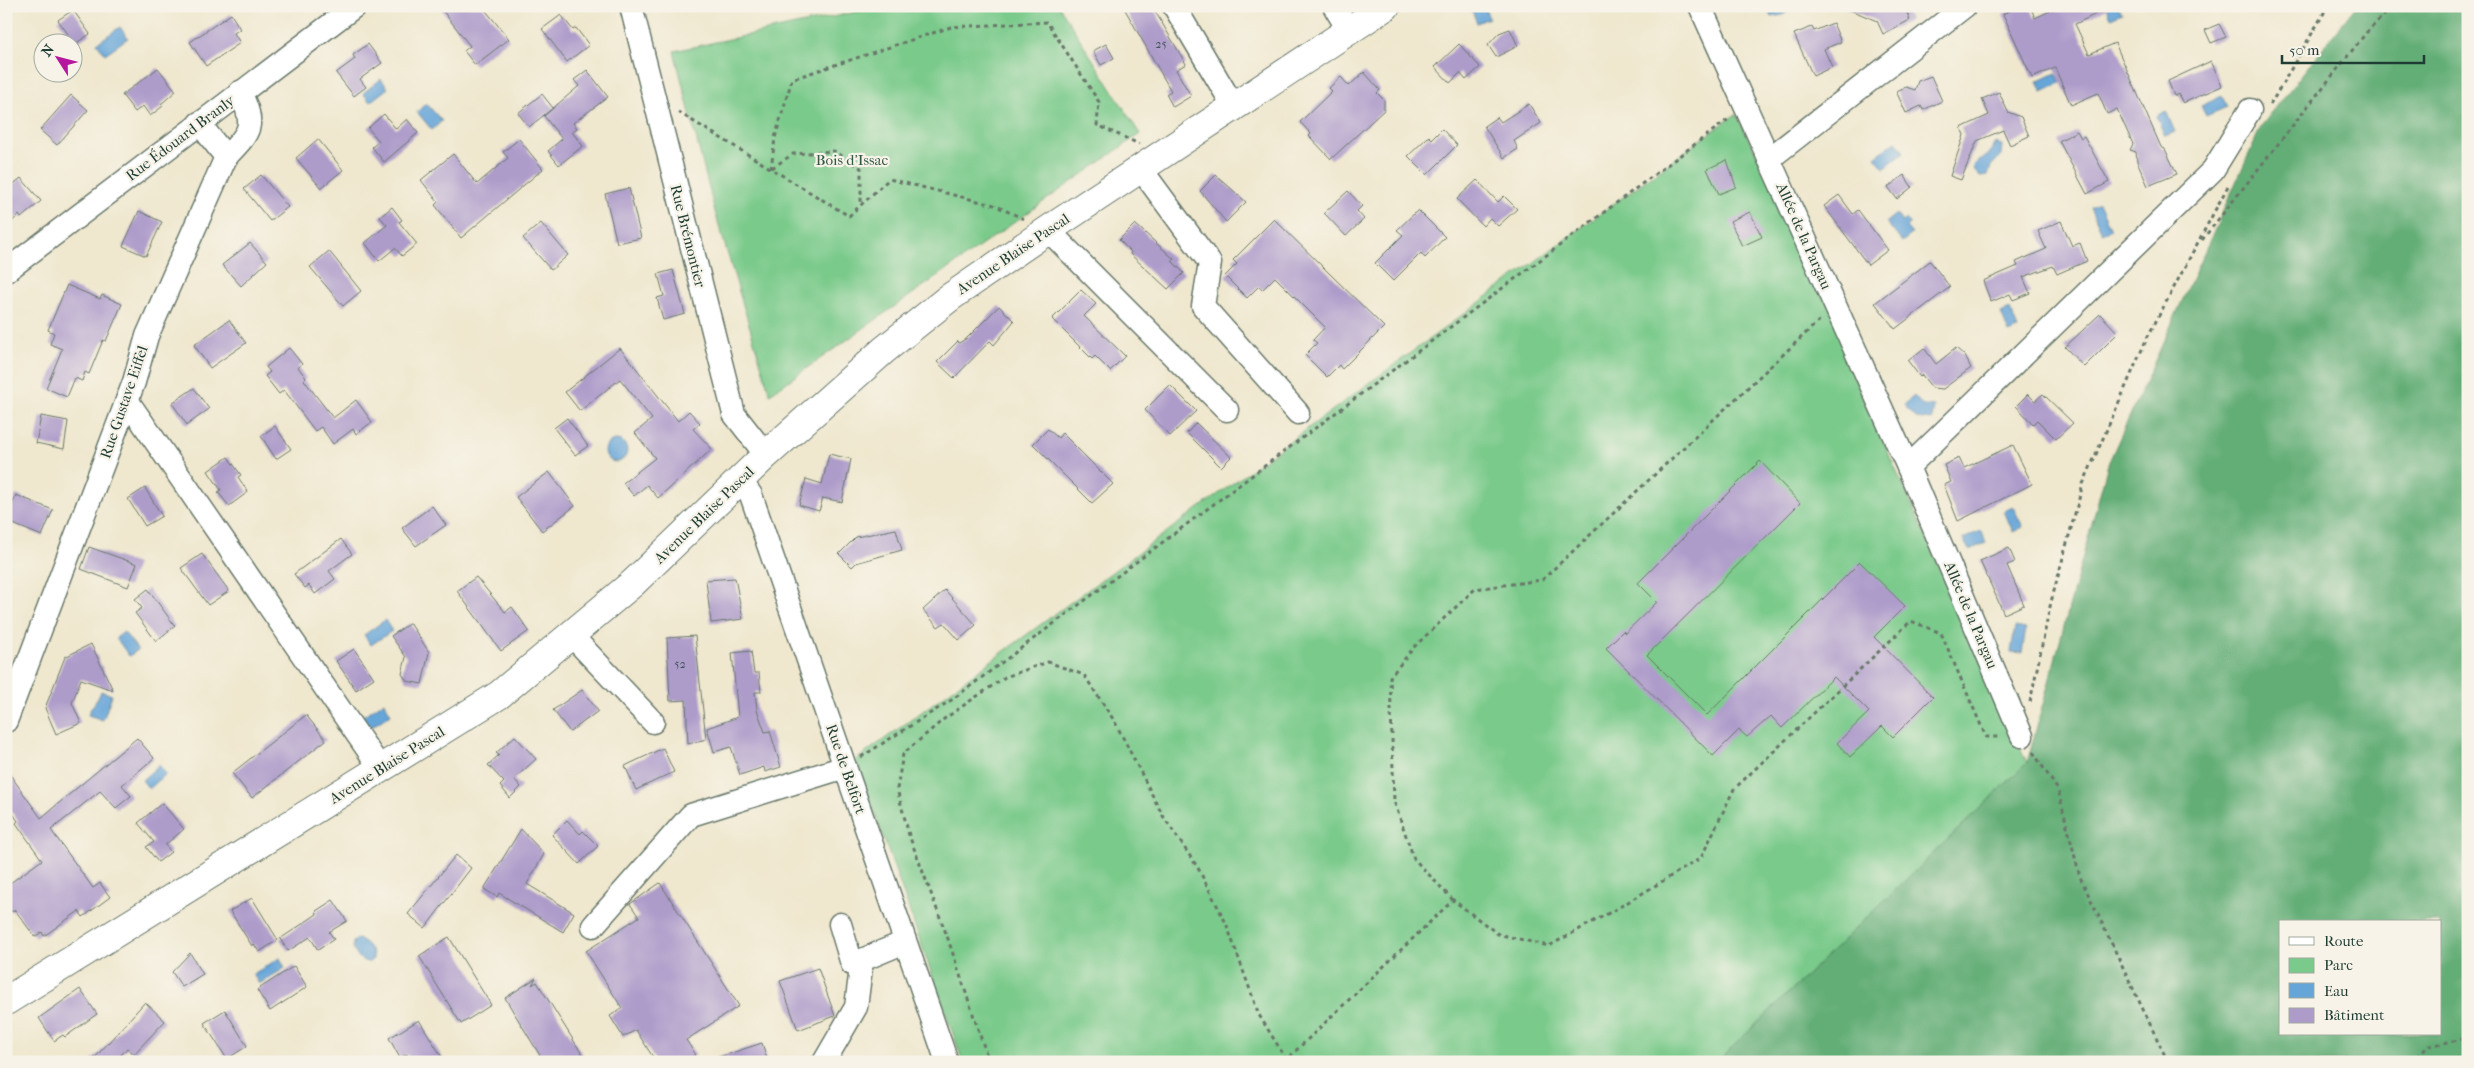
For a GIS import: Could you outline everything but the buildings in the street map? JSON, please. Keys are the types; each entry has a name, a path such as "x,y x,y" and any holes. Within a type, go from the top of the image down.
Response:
{"main road":[{"name":"Avenue Blaise Pascal","path":"6,1002 499,695 633,584 766,455 878,356 949,298 1048,230 1140,156 1234,107 1386,6"}],"street":[{"name":"Rue Édouard Branly","path":"6,270 355,6"},
{"name":"Rue Brémontier","path":"631,6 652,96 734,414 742,427 766,455"},
{"path":"1174,6 1234,107"},
{"path":"1334,6 1349,31"},
{"name":"Allée de la Pargau","path":"1700,6 1908,467 2022,736"},
{"path":"1769,159 1964,6"},
{"name":"Rue Gustave Eiffel","path":"8,710 127,400 147,336 226,157 246,135 250,124 250,115 240,92"},
{"path":"1908,467 2213,170 2250,110"},
{"path":"198,123 226,157"},
{"path":"1140,156 1210,263 1203,306 1298,413"},
{"path":"1048,230 1227,410"},
{"path":"127,400 380,769"},
{"name":"Rue de Belfort","path":"740,479 752,495 947,1062"},
{"path":"572,636 653,722"},
{"path":"593,926 690,815 846,767"},
{"path":"840,924 852,964 905,942"},
{"path":"824,1062 856,1007 862,960"}],"path":[{"path":"2168,1062 2080,877 2058,790 2022,736 2051,602 2083,484 2147,338 2197,248 2366,33 2393,6"},
{"path":"771,168 775,138 792,79 951,27 1047,22 1099,102 1097,125 1140,156"},
{"path":"652,96 849,216 888,179 994,205 1048,230"},
{"path":"846,767 953,699 1744,107"},
{"path":"771,168 793,154 834,151 861,168 861,205"},
{"path":"1835,306 1542,580 1475,589 1414,646 1390,677 1394,801 1414,859 1453,900 1498,934 1549,946 1618,908 1700,858 1734,790 1911,622 1941,633 1986,737 2022,736"},
{"path":"989,1062 947,936 909,835 898,789 899,780 903,754 944,719 1006,677 1048,662 1084,675 1115,722 1163,816 1198,868 1226,923 1259,1016 1286,1061 1453,900"},
{"path":"2411,1062 2429,1046 2468,1038"}],"green space":[{"name":"Bois d'Issac","path":"884,6 1059,6 1140,134 770,394 715,212 674,51"},
{"path":"2356,6 2468,6 2468,1062 1717,1062 2027,763 2108,464 2262,125"},
{"path":"1736,114 1835,306 1844,354 2027,763 1717,1062 963,1062 856,760"}],"water":[{"path":"1470,6 1484,6 1489,18 1477,23"},
{"path":"1772,6 1794,7 1783,15 1771,17 1768,10"},
{"path":"2106,6 2118,6 2122,13 2111,18"},
{"path":"120,27 128,38 105,54 97,43"},
{"path":"2056,73 2061,83 2042,92 2037,82"},
{"path":"381,79 388,88 370,102 363,93"},
{"path":"2222,96 2227,107 2206,116 2201,106"},
{"path":"426,103 442,121 432,130 417,112"},
{"path":"2166,111 2175,132 2165,136 2156,116"},
{"path":"1896,141 1904,152 1884,168 1875,157"},
{"path":"1995,143 2002,145 2001,156 1991,166 1988,176 1980,177 1974,168 1975,165 1991,152"},
{"path":"2099,203 2111,229 2102,233 2090,207"},
{"path":"1896,214 1902,222 1906,219 1910,223 1906,227 1912,234 1902,242 1886,222"},
{"path":"2010,309 2018,329 2009,333 2001,313"},
{"path":"1914,396 1923,406 1934,407 1932,420 1916,418 1904,405"},
{"path":"616,440 624,443 627,451 624,459 616,462 608,459 605,451 608,443"},
{"path":"2013,507 2023,527 2013,532 2004,511"},
{"path":"1981,531 1986,543 1969,550 1963,539"},
{"path":"385,620 392,631 371,645 364,635"},
{"path":"2015,627 2026,629 2022,653 2011,652"},
{"path":"124,632 138,650 129,656 116,638"},
{"path":"101,691 112,695 103,720 88,715"},
{"path":"384,702 391,714 368,729 361,717"},
{"path":"159,765 166,774 149,789 142,780"},
{"path":"357,939 363,941 370,949 373,959 369,962 359,958 353,949 353,942"},
{"path":"280,958 285,968 259,984 253,974"}]}
